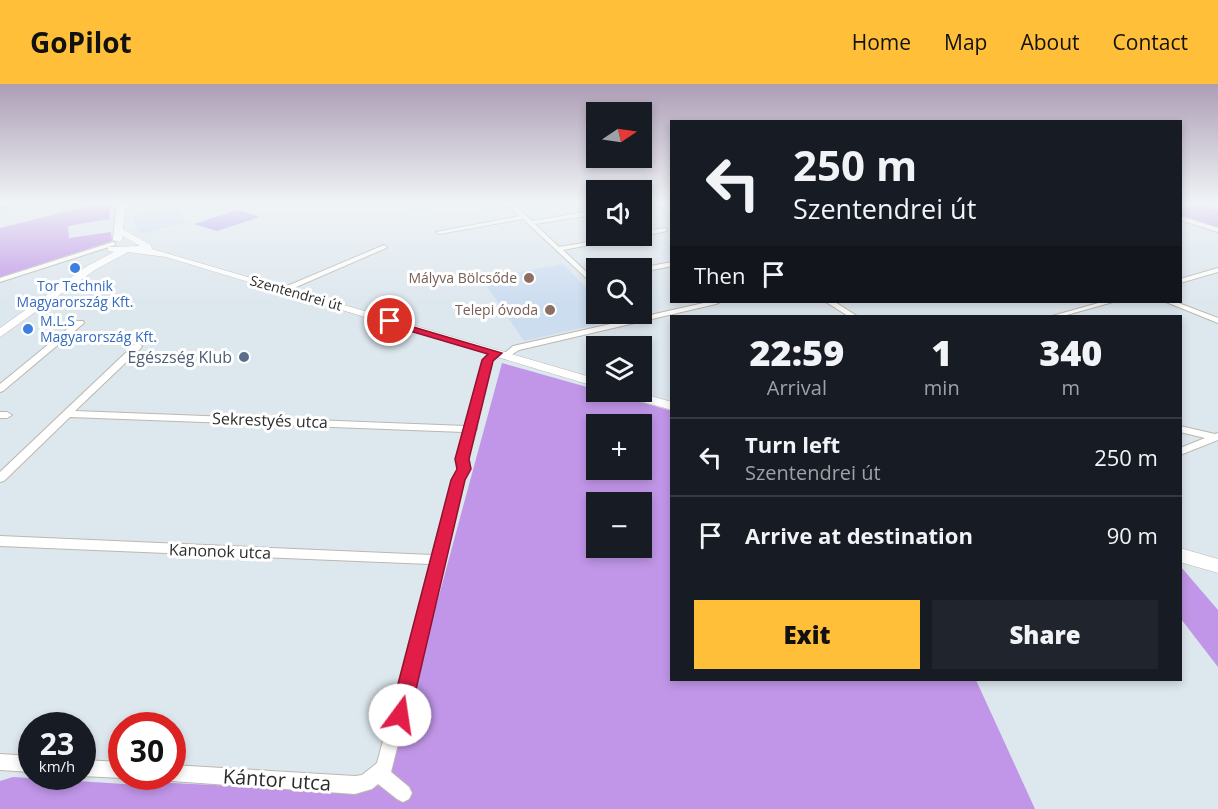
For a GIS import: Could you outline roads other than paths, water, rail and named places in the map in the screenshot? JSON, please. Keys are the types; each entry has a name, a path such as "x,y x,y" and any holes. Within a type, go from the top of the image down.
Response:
{"main road":[{"path":"91,268 112,246 117,237"},
{"path":"130,237 168,255"},
{"path":"112,246 137,241"},
{"path":"0,333 91,268 137,241"},
{"path":"112,246 168,255"},
{"name":"Szentendrei út","path":"168,255 586,380"},
{"path":"652,400 670,405"},
{"path":"1182,556 1218,566"}],"street":[{"path":"546,237 586,274"},
{"path":"560,249 586,244"},
{"path":"0,280 88,250 112,246"},
{"path":"284,289 384,247"},
{"path":"652,268 670,264"},
{"path":"1182,280 1218,270"},
{"path":"652,317 712,303"},
{"path":"832,303 851,315"},
{"path":"1060,315 1105,303"},
{"path":"1173,303 1218,321"},
{"path":"0,389 80,323"},
{"path":"403,793 380,774 389,759 458,480 464,469 462,459 488,360 516,348 621,324"},
{"path":"0,478 138,346"},
{"name":"Sekrestyés utca","path":"68,414 471,429"},
{"path":"1182,429 1217,437"},
{"path":"1182,451 1217,437"},
{"name":"Kanonok utca","path":"0,541 440,560"},
{"path":"0,762 18,763"},
{"name":"Kántor utca","path":"186,774 355,785 366,783 380,774"}],"place":[{"name":"Tor Technik Magyarország Kft.","path":"75,268"},
{"name":"Mályva Bölcsőde","path":"529,278"},
{"name":"Telepi óvoda","path":"550,310"},
{"name":"M.L.S Magyarország Kft.","path":"28,329"},
{"name":"Egészség Klub","path":"244,357"}]}
